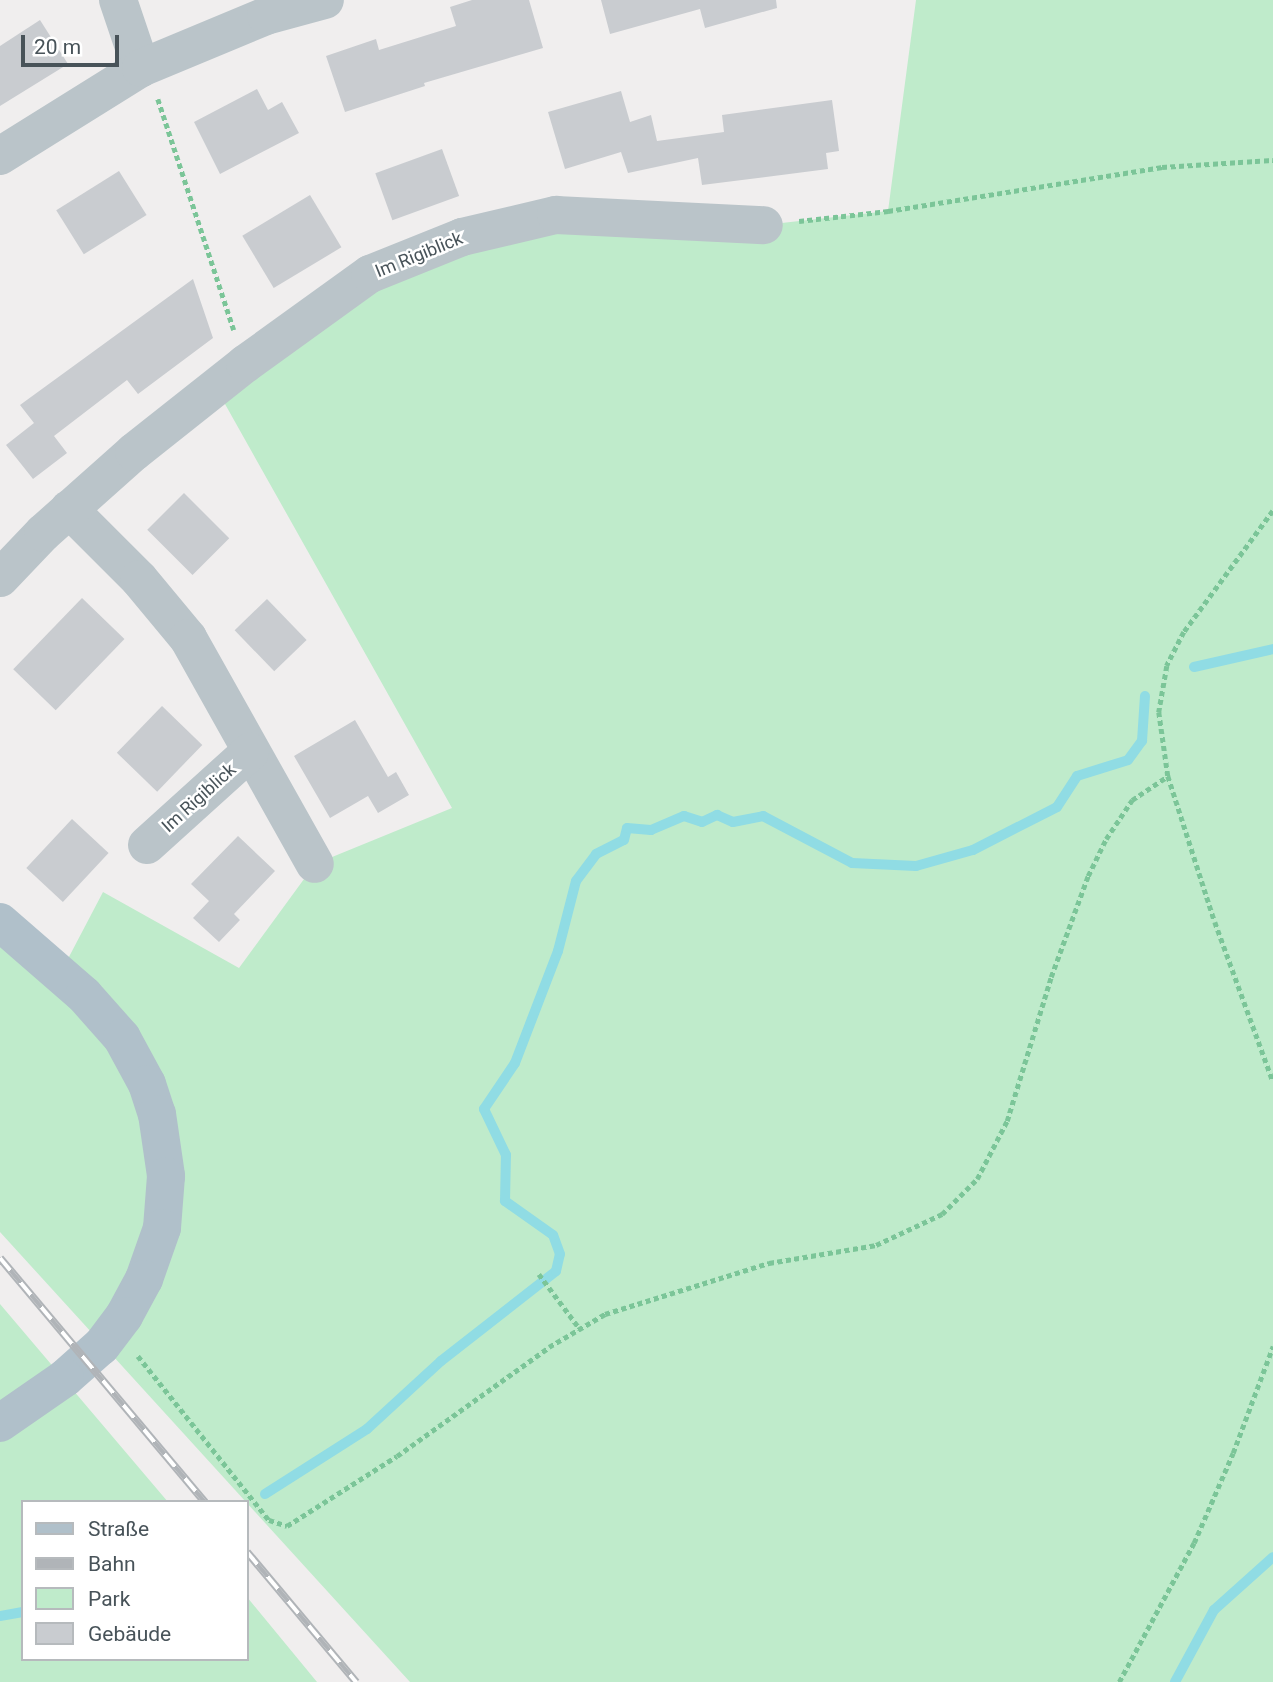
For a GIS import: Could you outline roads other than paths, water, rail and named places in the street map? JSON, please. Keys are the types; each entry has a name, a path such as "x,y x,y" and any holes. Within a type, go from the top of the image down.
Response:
{"main road":[{"path":"0,922 84,995 107,1020 132,1055 157,1114 166,1175 162,1228 144,1279 115,1328 65,1378 0,1423"}],"street":[{"path":"118,0 141,68"},
{"path":"0,156 141,68 265,16 325,0"},
{"name":"Im Rigiblick","path":"0,578 69,509 134,452 245,364 370,274 462,237 556,215 764,225"},
{"name":"Im Rigiblick","path":"69,509 139,579 188,638 315,864"},
{"name":"Im Rigiblick","path":"147,845 250,752"}],"waterway":[{"path":"1194,667 1273,649"},
{"path":"265,1494 367,1429 441,1361 556,1271 560,1254 553,1235 505,1201 506,1155 484,1109 515,1063 558,951 576,881 596,854 624,840 627,828 651,830 684,816 702,822 717,815 733,822 763,816 852,863 916,866 973,850 1057,807 1077,776 1128,760 1142,741 1145,696"},
{"path":"1175,1682 1214,1610 1273,1557"},
{"path":"0,1616 21,1612"}],"railway":[{"path":"0,1258 203,1500"},
{"path":"248,1553 356,1682"}]}
